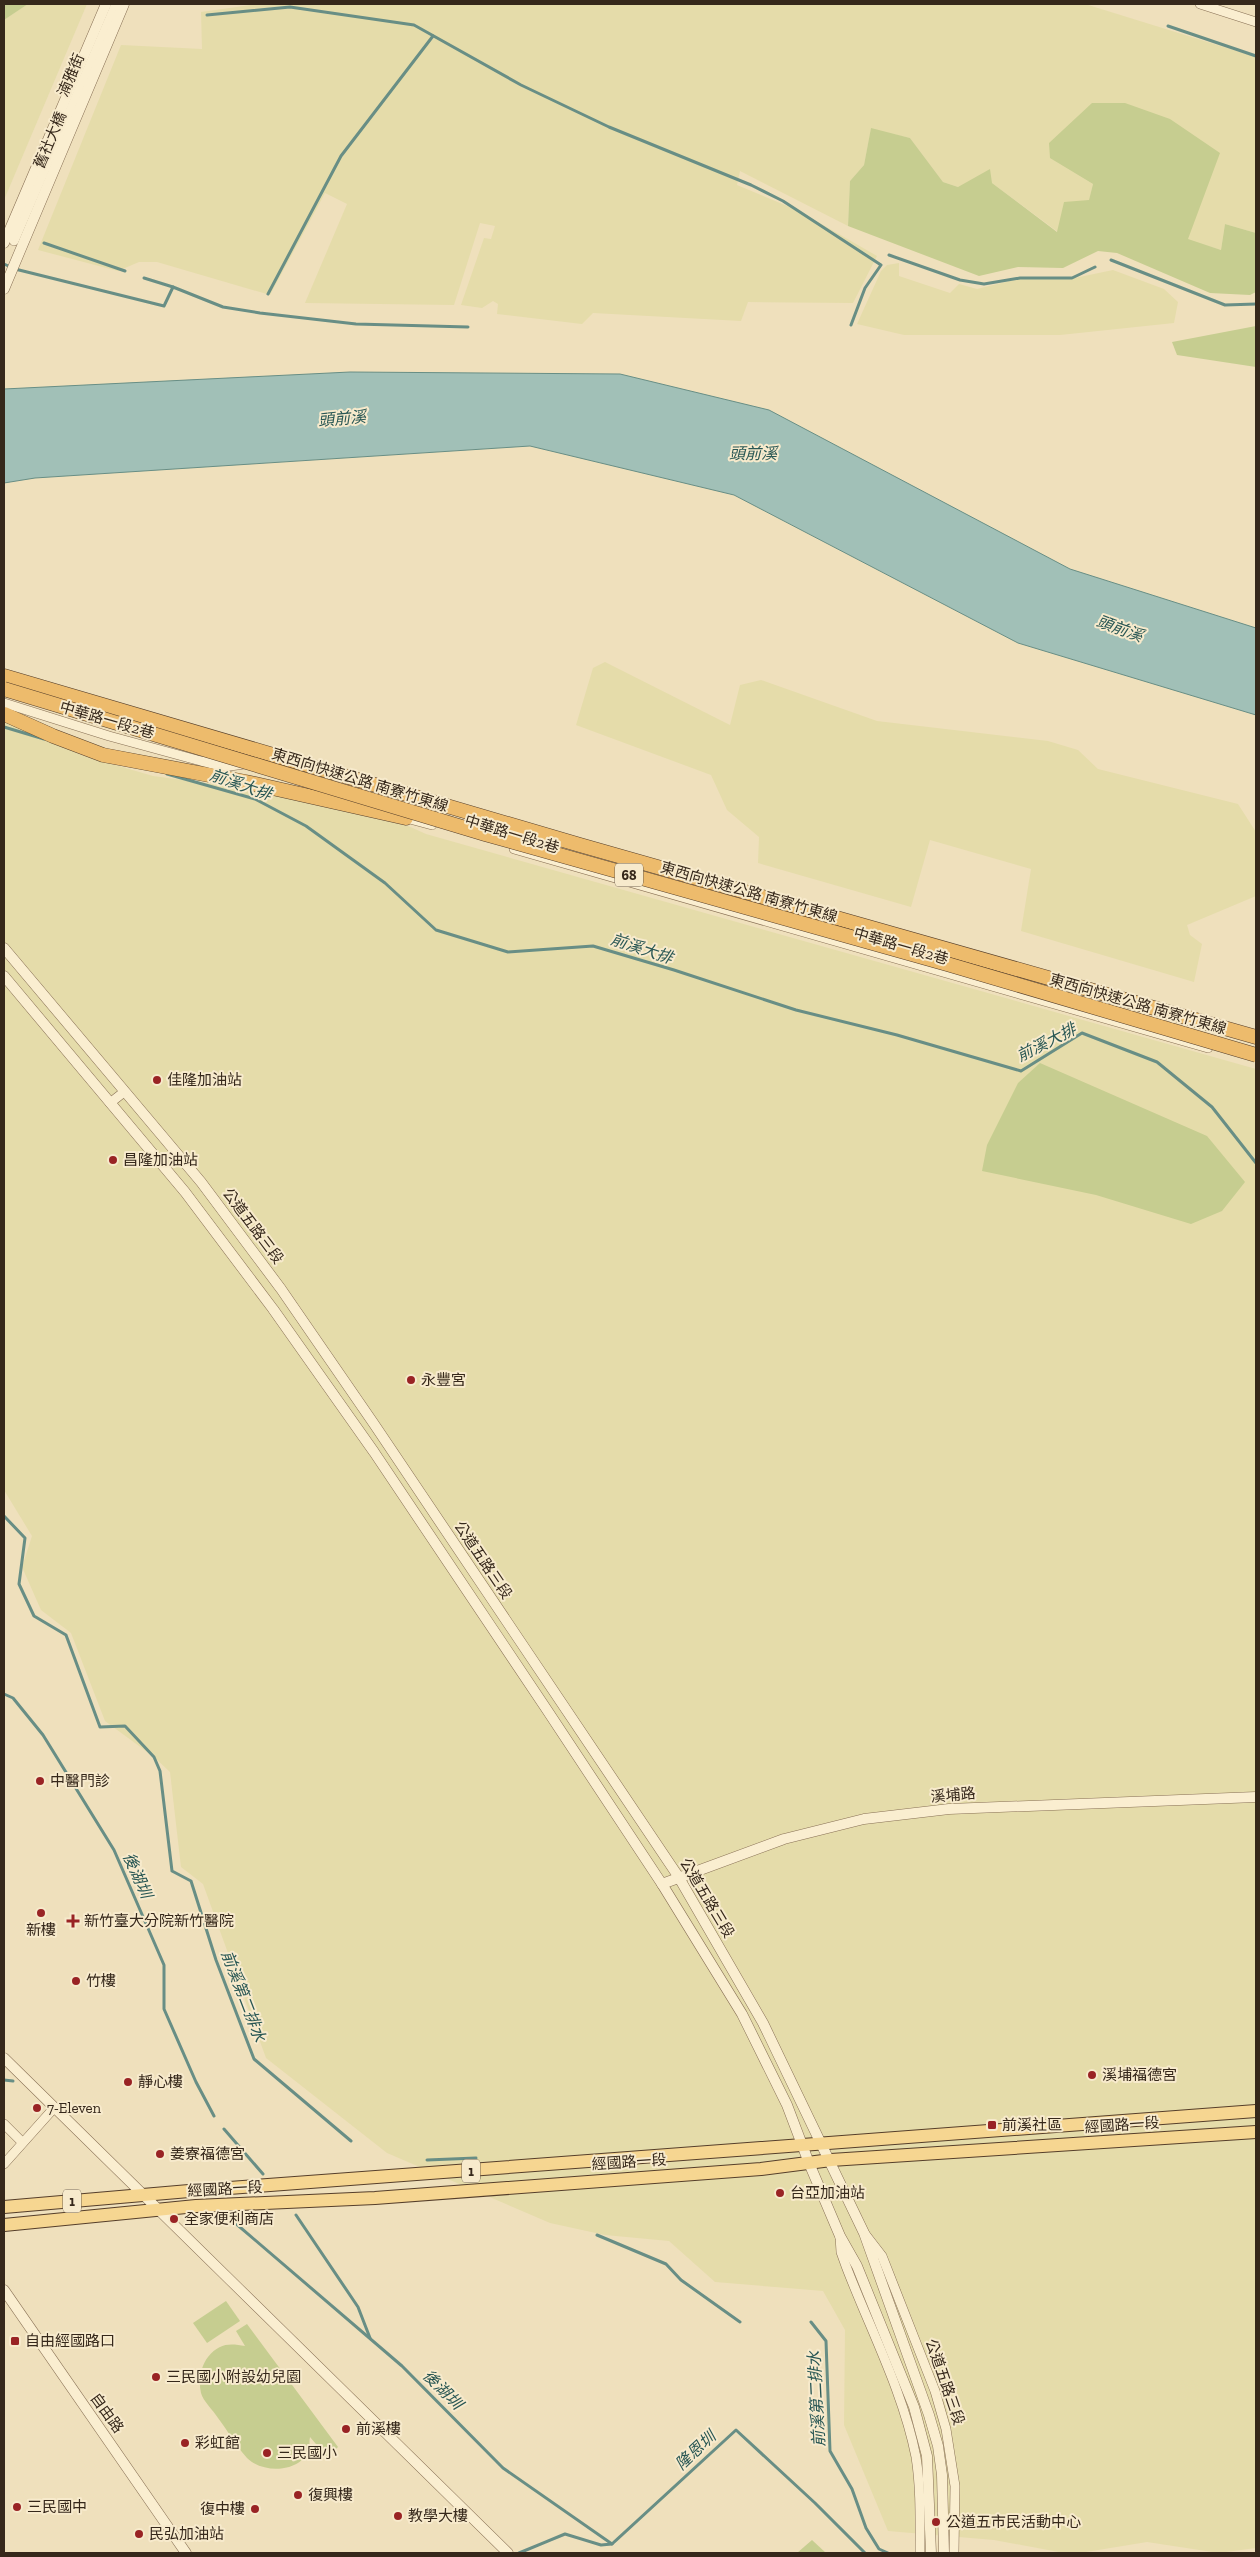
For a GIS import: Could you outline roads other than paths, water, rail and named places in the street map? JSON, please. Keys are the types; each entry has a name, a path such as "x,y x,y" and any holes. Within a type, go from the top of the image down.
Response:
{"highway":[{"name":"東西向快速公路 南寮竹東線","path":"4,676 571,843 1256,1037"},
{"name":"東西向快速公路 南寮竹東線","path":"4,689 476,832 947,964 1256,1055"},
{"path":"4,714 53,736 103,755 246,782 406,818"}],"main road":[{"name":"經國路一段","path":"4,2207 140,2194 1256,2111"},
{"name":"經國路一段","path":"4,2225 196,2206 384,2197 761,2169 831,2160 1256,2132"}],"street":[{"name":"舊社大橋","path":"9,242 106,4"},
{"name":"湳雅街","path":"9,242 116,4"},
{"name":"舊社大橋","path":"4,288 124,4"},
{"path":"1200,4 1256,22"},
{"name":"中華路一段2巷","path":"4,703 223,767 254,762 436,816 452,830"},
{"path":"393,803 406,818"},
{"name":"中華路一段2巷","path":"406,818 613,879 1256,1062"},
{"name":"公道五路三段","path":"4,948 201,1182 281,1289 678,1876 763,2023 831,2160 864,2233 929,2414 938,2446 942,2475 944,2553"},
{"name":"公道五路三段","path":"4,976 185,1192 273,1309 374,1452 662,1884 742,2014 775,2077 840,2236 857,2266 897,2360 922,2433 927,2456 931,2553"},
{"path":"110,1103 124,1092"},
{"name":"溪埔路","path":"662,1884 678,1876 784,1840 864,1819 969,1808 1256,1797"},
{"path":"4,2058 140,2194 508,2553"},
{"path":"4,2164 54,2108"},
{"path":"4,2124 22,2142"},
{"name":"公道五路三段","path":"864,2233 882,2256 935,2391 946,2429 955,2486 954,2553"},
{"name":"公道五路三段","path":"840,2236 841,2252 895,2390 911,2438 919,2486 920,2553"},
{"name":"自由路","path":"4,2290 186,2553"}],"water":[{"name":"頭前溪","path":"350,372 620,374 769,410 1070,569 1256,628 1256,715 1018,643 734,495 530,446 35,478 4,483 4,389"}],"waterway":[{"path":"207,15 290,7 414,25 521,85 609,127 751,185 783,201 881,265 865,288 851,325"},
{"path":"1168,26 1256,56"},
{"path":"268,294 341,156 433,36"},
{"path":"44,243 125,271"},
{"path":"889,255 960,280 984,284 1020,278 1072,278 1095,267"},
{"path":"1111,260 1225,305 1256,304"},
{"path":"4,264 15,269 164,306 173,287 223,307 260,313 356,324 468,327"},
{"path":"144,278 173,287"},
{"name":"前溪大排","path":"4,727 44,739"},
{"name":"前溪大排","path":"167,774 255,799 306,826 385,883 436,930 508,952 593,946 796,1010 897,1035 1021,1071 1082,1033 1157,1062 1212,1107 1256,1163"},
{"name":"前溪第二排水","path":"4,1516 25,1538 19,1584 34,1616 66,1635 100,1727 125,1726 154,1757 160,1771 172,1871 191,1881 216,1960 254,2059 351,2141"},
{"name":"後湖圳","path":"4,1694 13,1698 43,1735 114,1850 164,1965 164,2009 196,2082 214,2116"},
{"path":"4,2080 13,2081"},
{"name":"後湖圳","path":"224,2129 263,2174"},
{"name":"前溪第二排水","path":"427,2160 476,2158"},
{"name":"後湖圳","path":"296,2215 358,2307 370,2338"},
{"name":"後湖圳","path":"234,2222 402,2366 503,2468 612,2544"},
{"name":"前溪第二排水","path":"597,2235 666,2264 681,2280 740,2322"},
{"name":"前溪第二排水","path":"811,2322 826,2341 830,2451 852,2489 866,2528 879,2549 888,2553"},
{"name":"隆恩圳","path":"519,2553 565,2534 601,2545 612,2544 736,2430 815,2503 865,2553"}],"place":[{"name":"佳隆加油站","path":"157,1080"},
{"name":"昌隆加油站","path":"113,1160"},
{"name":"永豐宮","path":"411,1380"},
{"name":"中醫門診","path":"40,1781"},
{"name":"新樓","path":"41,1913"},
{"name":"新竹臺大分院新竹醫院","path":"73,1921"},
{"name":"竹樓","path":"76,1981"},
{"name":"溪埔福德宮","path":"1092,2075"},
{"name":"靜心樓","path":"128,2082"},
{"name":"7-Eleven","path":"37,2108"},
{"name":"前溪社區","path":"992,2125"},
{"name":"姜寮福德宮","path":"160,2154"},
{"name":"台亞加油站","path":"780,2193"},
{"name":"全家便利商店","path":"174,2219"},
{"name":"自由經國路口","path":"15,2341"},
{"name":"三民國小附設幼兒園","path":"156,2377"},
{"name":"前溪樓","path":"346,2429"},
{"name":"彩虹館","path":"185,2443"},
{"name":"三民國小","path":"267,2453"},
{"name":"復興樓","path":"298,2495"},
{"name":"三民國中","path":"17,2507"},
{"name":"復中樓","path":"255,2509"},
{"name":"教學大樓","path":"398,2516"},
{"name":"公道五市民活動中心","path":"936,2522"},
{"name":"民弘加油站","path":"139,2534"}]}
